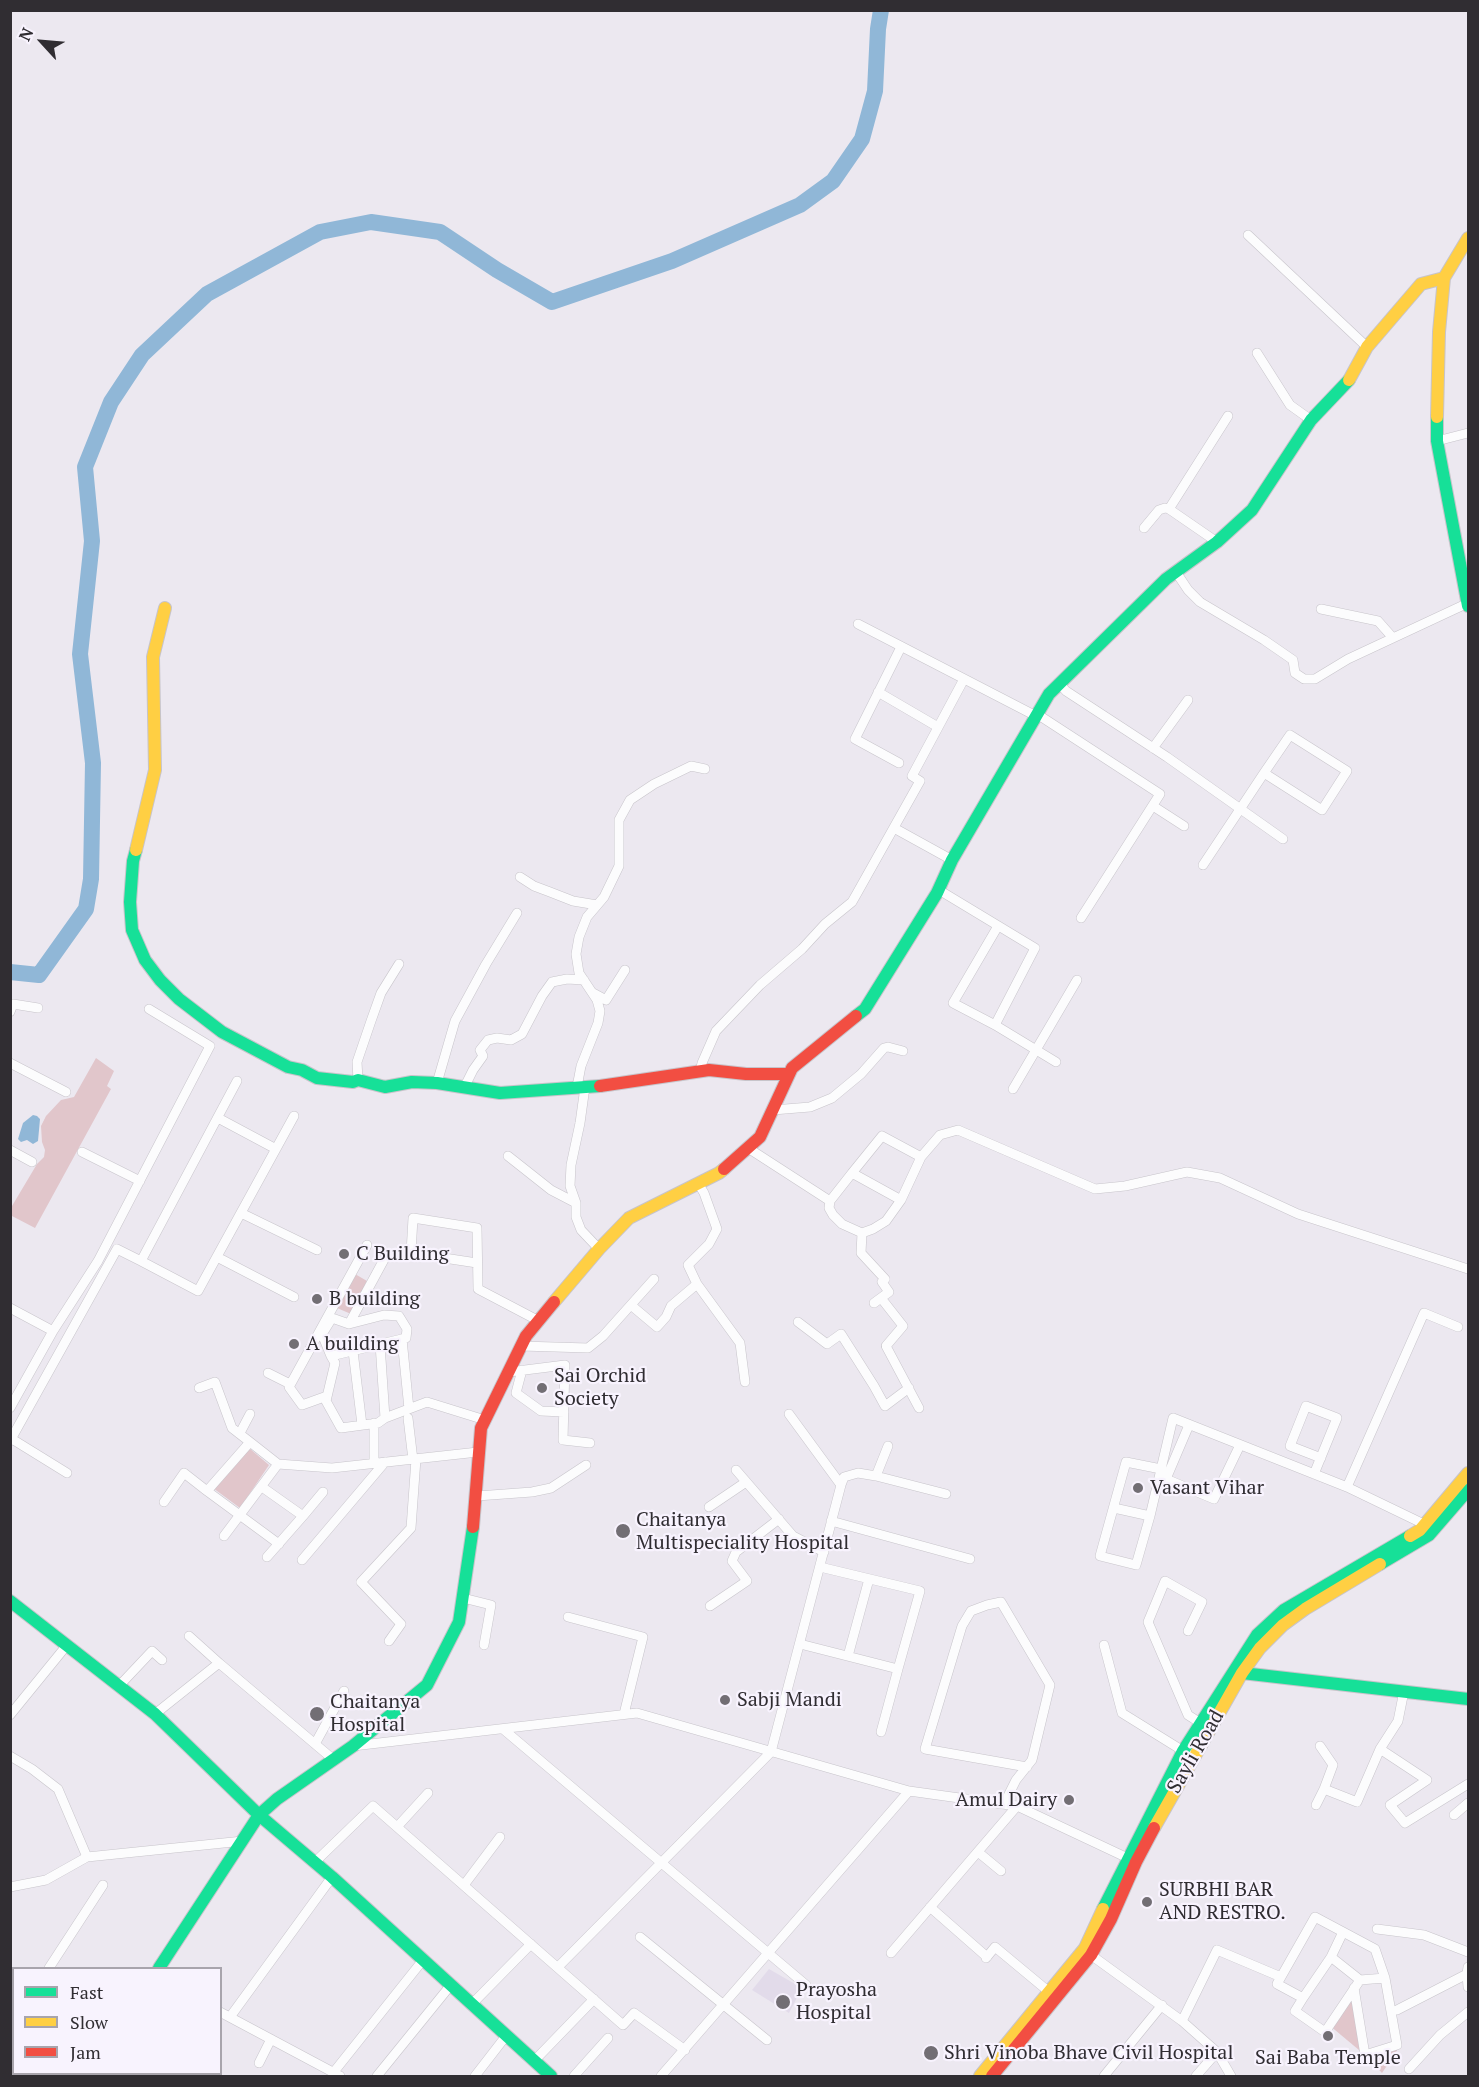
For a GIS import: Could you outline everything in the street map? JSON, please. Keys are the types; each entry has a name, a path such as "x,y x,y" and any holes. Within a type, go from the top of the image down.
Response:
{"main road":[{"path":"1468,238 1444,278 1439,332 1437,441 1468,604"},
{"path":"160,1967 259,1815 277,1799 353,1746 427,1685 459,1622 477,1496 481,1428 526,1336 599,1249 629,1218 719,1173 760,1137 792,1068 865,1010 939,890 952,860 1049,694 1176,572 1217,542 1252,510 1311,420 1352,376 1367,346 1420,284 1444,278"},
{"path":"165,608 153,657 155,770 133,861 130,902 132,930 145,960 160,980 179,999 222,1032 288,1067 302,1070 317,1078 353,1082 358,1080 385,1087 412,1082 437,1083 465,1086 500,1094 621,1084 708,1070 746,1074 789,1074"},
{"path":"1205,1726 1247,1649 1275,1617 1411,1536 1431,1527 1468,1473"},
{"name":"Sayli Road","path":"992,2076 1053,1995 1091,1956 1111,1919 1132,1860 1188,1754 1260,1648 1283,1625 1305,1609 1422,1540 1431,1527 1468,1490"},
{"path":"10,1601 155,1714 259,1815 315,1862 551,2076"},
{"path":"1242,1673 1468,1699"},
{"path":"980,2076 1053,1995 1090,1941 1132,1860"}],"street":[{"path":"1248,235 1367,346"},
{"path":"1257,352 1290,405 1311,420"},
{"path":"1169,509 1228,417"},
{"path":"1437,441 1468,433"},
{"path":"1144,528 1159,510 1165,508 1217,542"},
{"path":"1176,572 1188,590 1200,602 1293,660 1295,673 1304,679 1315,679 1348,659 1437,616 1468,604"},
{"path":"1321,609 1378,621 1393,639"},
{"path":"858,624 1037,715 1160,794 1081,918"},
{"path":"899,763 855,739 901,646"},
{"path":"700,1072 716,1031 760,985 852,902 920,781 912,776 963,679"},
{"path":"1059,682 1066,691 1154,748 1283,839"},
{"path":"878,692 938,727"},
{"path":"1154,748 1188,700"},
{"path":"1203,865 1264,773 1290,735 1347,771 1322,810 1264,773"},
{"path":"599,1249 581,1230 570,1186 571,1165 580,1123 581,1065 598,1023 600,1011 597,1000 579,973 576,954 579,937 586,917 608,890 619,866 619,820 630,800 680,770 691,766 705,769"},
{"path":"1153,806 1184,826"},
{"path":"894,828 952,860"},
{"path":"520,877 534,886 573,901 597,905"},
{"path":"939,890 1035,948 995,1025"},
{"path":"437,1083 455,1021 517,913"},
{"path":"998,926 953,1003 1056,1062"},
{"path":"358,1080 357,1062 371,1021 381,993 399,964"},
{"path":"592,993 606,1000 625,970"},
{"path":"465,1086 483,1056 480,1050 488,1040 497,1038 511,1040 522,1034 552,982 567,979 584,980"},
{"path":"1013,1089 1077,980"},
{"path":"10,1012 13,1004 38,1008"},
{"path":"10,1408 53,1331 98,1262 210,1046 149,1009"},
{"path":"773,1110 810,1107 832,1098 861,1074 884,1048 903,1051"},
{"path":"10,1063 66,1092"},
{"path":"141,1261 237,1081"},
{"path":"67,1473 11,1440 117,1249 198,1291 294,1116"},
{"path":"218,1118 276,1149"},
{"path":"921,1156 882,1136 830,1201 829,1208 833,1215 842,1224 862,1233 873,1230 886,1221 901,1200 921,1156 940,1135 958,1130 1095,1190 1125,1186 1187,1172 1220,1178 1298,1214 1468,1269"},
{"path":"748,1148 830,1201"},
{"path":"10,1150 32,1162"},
{"path":"82,1152 140,1181"},
{"path":"508,1156 551,1190 576,1203"},
{"path":"852,1173 901,1200"},
{"path":"698,1183 717,1229 709,1244 688,1265 697,1284 740,1343 745,1382"},
{"path":"241,1213 318,1250"},
{"path":"477,1263 411,1253 413,1218 477,1228 478,1289 539,1321"},
{"path":"862,1233 861,1253 885,1279 882,1282 889,1292 877,1301 903,1326 886,1346 919,1408"},
{"path":"327,1396 302,1405 289,1387 367,1245"},
{"path":"350,1324 387,1254"},
{"path":"216,1257 294,1297"},
{"path":"521,1346 588,1348 632,1306 654,1279"},
{"path":"632,1306 657,1327 666,1317 671,1306 697,1284"},
{"path":"10,1308 53,1331"},
{"path":"1347,1487 1424,1313 1458,1327"},
{"path":"332,1356 406,1338 407,1329 399,1316 384,1315 350,1324 332,1318 322,1334 335,1364 326,1401 341,1428 374,1424 385,1418 409,1413 427,1402 485,1420"},
{"path":"798,1322 827,1344 841,1334 885,1406 909,1388"},
{"path":"389,1641 401,1624 361,1582 411,1528 415,1459 402,1339"},
{"path":"380,1344 385,1418"},
{"path":"353,1351 362,1425"},
{"path":"508,1372 565,1365 563,1440 590,1443"},
{"path":"522,1370 516,1393 541,1411 564,1412"},
{"path":"268,1373 290,1384"},
{"path":"199,1388 215,1382 232,1428 278,1464 332,1468 478,1452"},
{"path":"1314,1474 1321,1458 1337,1418 1306,1406 1290,1446 1321,1458"},
{"path":"240,1433 250,1414"},
{"path":"789,1414 841,1485"},
{"path":"1161,1469 1126,1462 1100,1556 1136,1565 1150,1516 1173,1419 1347,1487 1431,1527"},
{"path":"374,1424 374,1463"},
{"path":"1190,1425 1166,1479 1214,1499 1240,1445"},
{"path":"207,1491 250,1442"},
{"path":"876,1476 888,1446"},
{"path":"302,1560 386,1462"},
{"path":"224,1536 278,1464"},
{"path":"477,1496 532,1492 551,1488 586,1465"},
{"path":"736,1470 793,1536 824,1552"},
{"path":"164,1502 184,1473 279,1544"},
{"path":"558,1967 771,1752 844,1477 858,1473 876,1476 946,1494"},
{"path":"709,1507 747,1482"},
{"path":"262,1486 303,1516"},
{"path":"267,1557 322,1492"},
{"path":"1114,1508 1150,1516"},
{"path":"710,1606 747,1581 732,1561 736,1552 778,1519"},
{"path":"831,1521 970,1559"},
{"path":"820,1567 920,1591 880,1732"},
{"path":"848,1656 869,1579"},
{"path":"1188,1631 1202,1602 1166,1581 1148,1622 1188,1715 1205,1726"},
{"path":"463,1598 491,1605 484,1645"},
{"path":"1004,1804 1016,1780 1027,1767 1032,1760 1050,1685 1001,1602 970,1611 962,1626 925,1749 1027,1767"},
{"path":"568,1617 643,1637 624,1714"},
{"path":"189,1636 334,1760"},
{"path":"800,1644 898,1669"},
{"path":"10,1714 67,1645"},
{"path":"1104,1645 1122,1713 1188,1754"},
{"path":"119,1686 152,1651 162,1660"},
{"path":"155,1714 219,1663"},
{"path":"315,1744 344,1691"},
{"path":"1324,1789 1357,1802 1380,1749 1398,1722 1404,1691"},
{"path":"353,1746 637,1713 909,1791 1017,1806 1132,1860"},
{"path":"503,1729 806,1985"},
{"path":"1316,1805 1333,1765 1320,1746"},
{"path":"1380,1749 1427,1780 1390,1805 1405,1823 1468,1785"},
{"path":"10,1756 58,1789 87,1857"},
{"path":"661,2076 909,1791"},
{"path":"397,1827 428,1793"},
{"path":"1454,1815 1468,1803"},
{"path":"315,1862 373,1806 623,2025 634,2013 685,2050"},
{"path":"891,1953 1017,1806"},
{"path":"464,1885 500,1837"},
{"path":"10,1887 46,1880 87,1857 243,1841"},
{"path":"978,1852 1001,1871"},
{"path":"332,1878 224,2017 271,2039 332,2074 423,1960"},
{"path":"50,1967 103,1885"},
{"path":"930,1907 986,1957 995,1947 1053,1995"},
{"path":"1303,1998 1277,1984 1315,1917 1375,1949 1385,1978 1397,2045 1365,2055 1357,1984 1331,1957"},
{"path":"1377,1929 1424,1935 1468,1953"},
{"path":"1343,1932 1331,1957 1294,2011 1325,2032 1357,1984 1385,1978"},
{"path":"640,1937 767,2040"},
{"path":"472,2004 531,1944"},
{"path":"1182,2021 1218,1950 1281,1977"},
{"path":"1091,1956 1182,2021 1217,2052 1231,2076"},
{"path":"1396,2010 1468,1971 1468,1987"},
{"path":"377,2076 450,1986"},
{"path":"534,2061 594,1999"},
{"path":"1104,2076 1162,2006"},
{"path":"1408,2069 1440,2035 1468,2012"},
{"path":"475,2076 507,2036"},
{"path":"574,2076 608,2038"},
{"path":"258,2062 271,2039"},
{"path":"1196,2076 1217,2052"}],"shaded area":[{"path":"96,1058 114,1071 107,1086 111,1089 35,1228 12,1216 12,1206 37,1164 44,1157 41,1126 46,1116 61,1100 74,1097"},
{"path":"355,1274 367,1281 351,1314 337,1308"},
{"path":"249,1448 269,1465 240,1508 213,1488"},
{"name":"Prayosha Hospital","path":"769,1969 802,1988 789,2013 752,1990"},
{"path":"1354,1988 1365,2055 1329,2025"},
{"path":"1400,2046 1382,2073 1365,2055"}],"water":[{"path":"33,1115 40,1119 38,1141 33,1144 27,1140 21,1142 18,1139 23,1123"}],"waterway":[{"path":"10,972 39,975 86,909 91,879 93,763 80,654 92,541 85,467 111,402 142,355 207,294 320,232 371,222 440,232 497,270 552,302 672,261 800,205 833,181 862,139 875,91 881,10"}],"traffic: fast":[{"path":"856,1016 865,1009 937,893 952,860 1049,694 1166,579 1217,542 1252,510 1311,420 1349,380"},
{"path":"1437,417 1437,441 1468,606"},
{"path":"136,850 130,902 132,930 145,960 160,980 179,999 222,1032 288,1067 302,1070 317,1078 353,1082 358,1080 385,1087 412,1082 437,1083 500,1093 600,1086"},
{"path":"1380,1564 1429,1535 1468,1490"},
{"path":"160,1967 259,1815 277,1799 353,1746 427,1685 459,1622 473,1527"},
{"path":"1103,1909 1183,1751 1257,1635 1284,1610 1410,1536"},
{"path":"10,1601 155,1714 259,1815 332,1877 551,2076"},
{"path":"1242,1673 1468,1699"}],"traffic: slow":[{"path":"1437,417 1439,332 1444,278 1468,238"},
{"path":"1349,380 1367,347 1421,284 1444,278"},
{"path":"136,850 155,770 153,657 165,608"},
{"path":"554,1302 629,1218 724,1169"},
{"path":"1410,1536 1420,1530 1468,1473"},
{"path":"1154,1828 1242,1673 1260,1648 1283,1625 1305,1609 1380,1564"},
{"path":"980,2076 1085,1948 1103,1909"}],"traffic: jam":[{"path":"724,1169 760,1137 792,1068 856,1016"},
{"path":"600,1086 709,1070 746,1074 789,1074"},
{"path":"473,1527 481,1428 526,1336 554,1302"},
{"path":"992,2076 1091,1955 1111,1919 1154,1828"}],"place":[{"name":"C Building","path":"344,1254"},
{"name":"B building","path":"317,1299"},
{"name":"A building","path":"294,1344"},
{"name":"Sai Orchid Society","path":"542,1388"},
{"name":"Vasant Vihar","path":"1138,1488"},
{"name":"Chaitanya Multispeciality Hospital","path":"623,1531"},
{"name":"Sabji Mandi","path":"725,1700"},
{"name":"Chaitanya Hospital","path":"317,1714"},
{"name":"Amul Dairy","path":"1069,1800"},
{"name":"SURBHI BAR AND RESTRO.","path":"1147,1902"},
{"name":"Prayosha Hospital","path":"783,2002"},
{"name":"Sai Baba Temple","path":"1328,2036"},
{"name":"Shri Vinoba Bhave Civil Hospital","path":"931,2053"}]}
